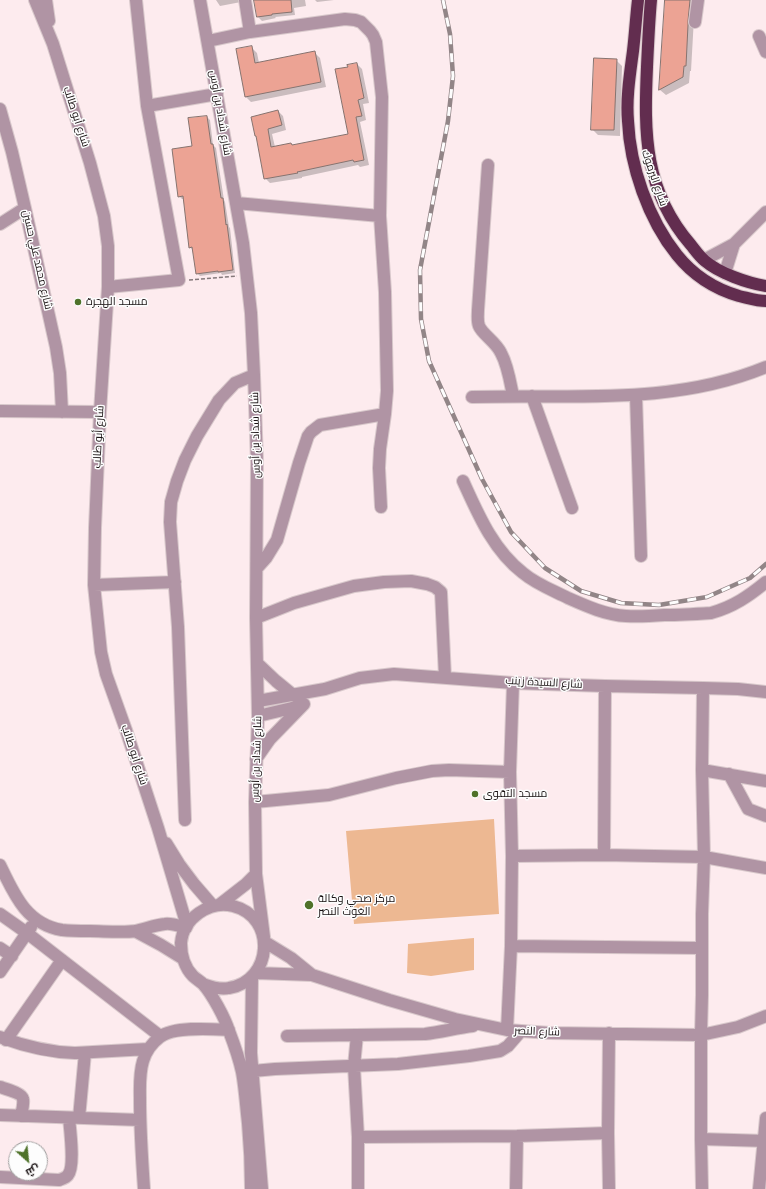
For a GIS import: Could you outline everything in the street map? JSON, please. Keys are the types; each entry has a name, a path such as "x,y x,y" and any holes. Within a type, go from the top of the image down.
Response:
{"highway":[{"name":"شارع اليرموك","path":"638,0 630,68 627,119 633,160 650,210 667,241 677,255 709,284 731,294 766,301"},
{"name":"شارع اليرموك","path":"651,0 645,121 650,163 658,192 683,236 704,260 725,273 748,282 766,286"}],"street":[{"name":"شارع أبو طالب","path":"35,0 53,44 88,156 104,216 108,246 108,287 100,412 94,585 98,633 103,664 158,828 186,927"},
{"name":"شارع أبو طالب","path":"46,0 53,44"},
{"path":"108,287 179,280 147,106 136,0"},
{"name":"شارع شداد بن أوس","path":"200,0 236,203 252,320 256,454 256,618 258,663 255,802 256,874 264,939"},
{"path":"245,0 250,32"},
{"path":"695,22 698,0"},
{"path":"208,41 250,32 345,19 361,22 370,31 376,42 382,97 380,216 385,292 387,391 381,434 379,468 381,507"},
{"path":"759,36 766,52"},
{"path":"147,106 217,94"},
{"name":"شارع محمد علي حسين","path":"0,109 12,152 56,347 60,373 62,412"},
{"path":"488,165 478,323 480,328 498,346 501,352 506,364 513,396"},
{"path":"236,203 380,216"},
{"path":"0,224 25,208"},
{"path":"704,260 734,244 766,212"},
{"path":"725,273 734,244"},
{"path":"472,397 656,394 693,388 747,375 766,368"},
{"path":"185,820 178,627 171,538 171,502 177,481 191,448 218,400 235,383 254,375"},
{"path":"636,395 641,556"},
{"path":"532,396 572,508"},
{"path":"0,411 100,412"},
{"path":"257,568 270,553 277,540 299,463 308,436 311,432 320,425 385,414"},
{"path":"464,482 486,528 510,562 533,580 584,605 601,611 626,616 711,613 738,603 766,582"},
{"path":"256,618 294,603 354,586 384,582 411,581 427,584 435,587 441,592 445,677"},
{"path":"94,585 175,582"},
{"path":"258,663 293,695"},
{"name":"شارع السيدة زينب","path":"258,701 325,690 369,676 394,674 513,682 738,689 766,692"},
{"path":"507,1030 511,946 512,856 510,772 513,682"},
{"path":"604,855 605,686"},
{"path":"702,1189 701,1035 704,857 702,770 703,688"},
{"name":"شارع السيدة زينب","path":"258,716 304,704 325,690"},
{"path":"256,759 270,739 304,704"},
{"path":"255,802 329,795 396,778 432,771 449,770 510,772"},
{"path":"702,770 766,781"},
{"path":"729,774 748,809 766,816"},
{"name":"شارع أبو طالب","path":"158,828 179,864 194,884 216,906"},
{"path":"512,856 604,855 704,857 766,868"},
{"path":"0,865 21,905 36,920 48,926 63,930 135,931 164,924 186,927"},
{"path":"216,906 234,906 247,912 258,923 264,939 263,958 254,975 242,984 229,988 215,988 203,984 194,977 190,973 182,958 181,942 186,927 198,913 216,906 242,887 256,874"},
{"path":"0,914 27,933 160,1036"},
{"path":"0,972 36,920"},
{"path":"135,931 182,958"},
{"name":"شارع النصر","path":"264,939 312,975"},
{"path":"511,946 702,948"},
{"path":"0,948 12,956"},
{"path":"62,960 3,1038 19,1044 51,1051 74,1053 148,1049"},
{"path":"251,1189 247,1071 251,1053 254,975"},
{"name":"شارع النصر","path":"254,975 312,975 389,1000 480,1025 507,1030 701,1035 722,1032 766,1016"},
{"path":"203,984 222,1014 247,1071 262,1189"},
{"path":"207,1028 218,1021 222,1014"},
{"path":"287,1036 425,1034 480,1025"},
{"path":"144,1189 140,1120 140,1079 142,1062 148,1049 160,1036 178,1030 207,1028 229,1030"},
{"path":"247,1071 398,1064 469,1056 500,1051 508,1046 521,1031"},
{"path":"609,1033 609,1189"},
{"path":"357,1035 354,1066 358,1137 358,1189"},
{"path":"0,1177 59,1180 68,1175 71,1164 74,1118 85,1053"},
{"path":"0,1087 17,1093 23,1097 24,1100 21,1116"},
{"path":"0,1115 140,1120"},
{"path":"760,1189 766,1118"},
{"path":"358,1137 517,1136 608,1133"},
{"path":"516,1189 517,1136"},
{"path":"701,1139 765,1141"}],"path":[{"path":"179,280 247,275"}],"shaded area":[{"path":"494,819 499,914 354,924 346,831"},
{"path":"474,938 474,970 431,976 407,973 408,944"}],"building":[{"path":"254,0 291,0 292,12 257,17"},
{"path":"665,0 690,0 686,66 684,66 683,77 659,90"},
{"path":"252,46 255,63 315,51 321,82 245,97 236,49"},
{"path":"594,58 617,59 614,130 591,130"},
{"path":"357,63 364,98 358,100 362,116 356,117 364,160 354,162 353,160 297,172 298,173 264,179 251,117 278,110 282,125 268,129 271,147 291,143 292,145 348,134 335,69 348,67 347,65"},
{"path":"207,116 211,144 213,144 221,198 223,198 233,270 196,274 192,247 189,248 183,196 178,197 172,149 192,146 188,118"}],"railway":[{"path":"443,0 450,34 453,76 448,121 420,270 421,319 429,361 482,479 511,532 545,568 581,591 621,603 659,605 707,597 750,578 766,564"}],"place":[{"name":"مسجد الهجرة","path":"78,302"},
{"name":"مسجد التقوى","path":"475,794"},
{"name":"مركز صحي وكالة الغوث النصر","path":"309,905"}]}
